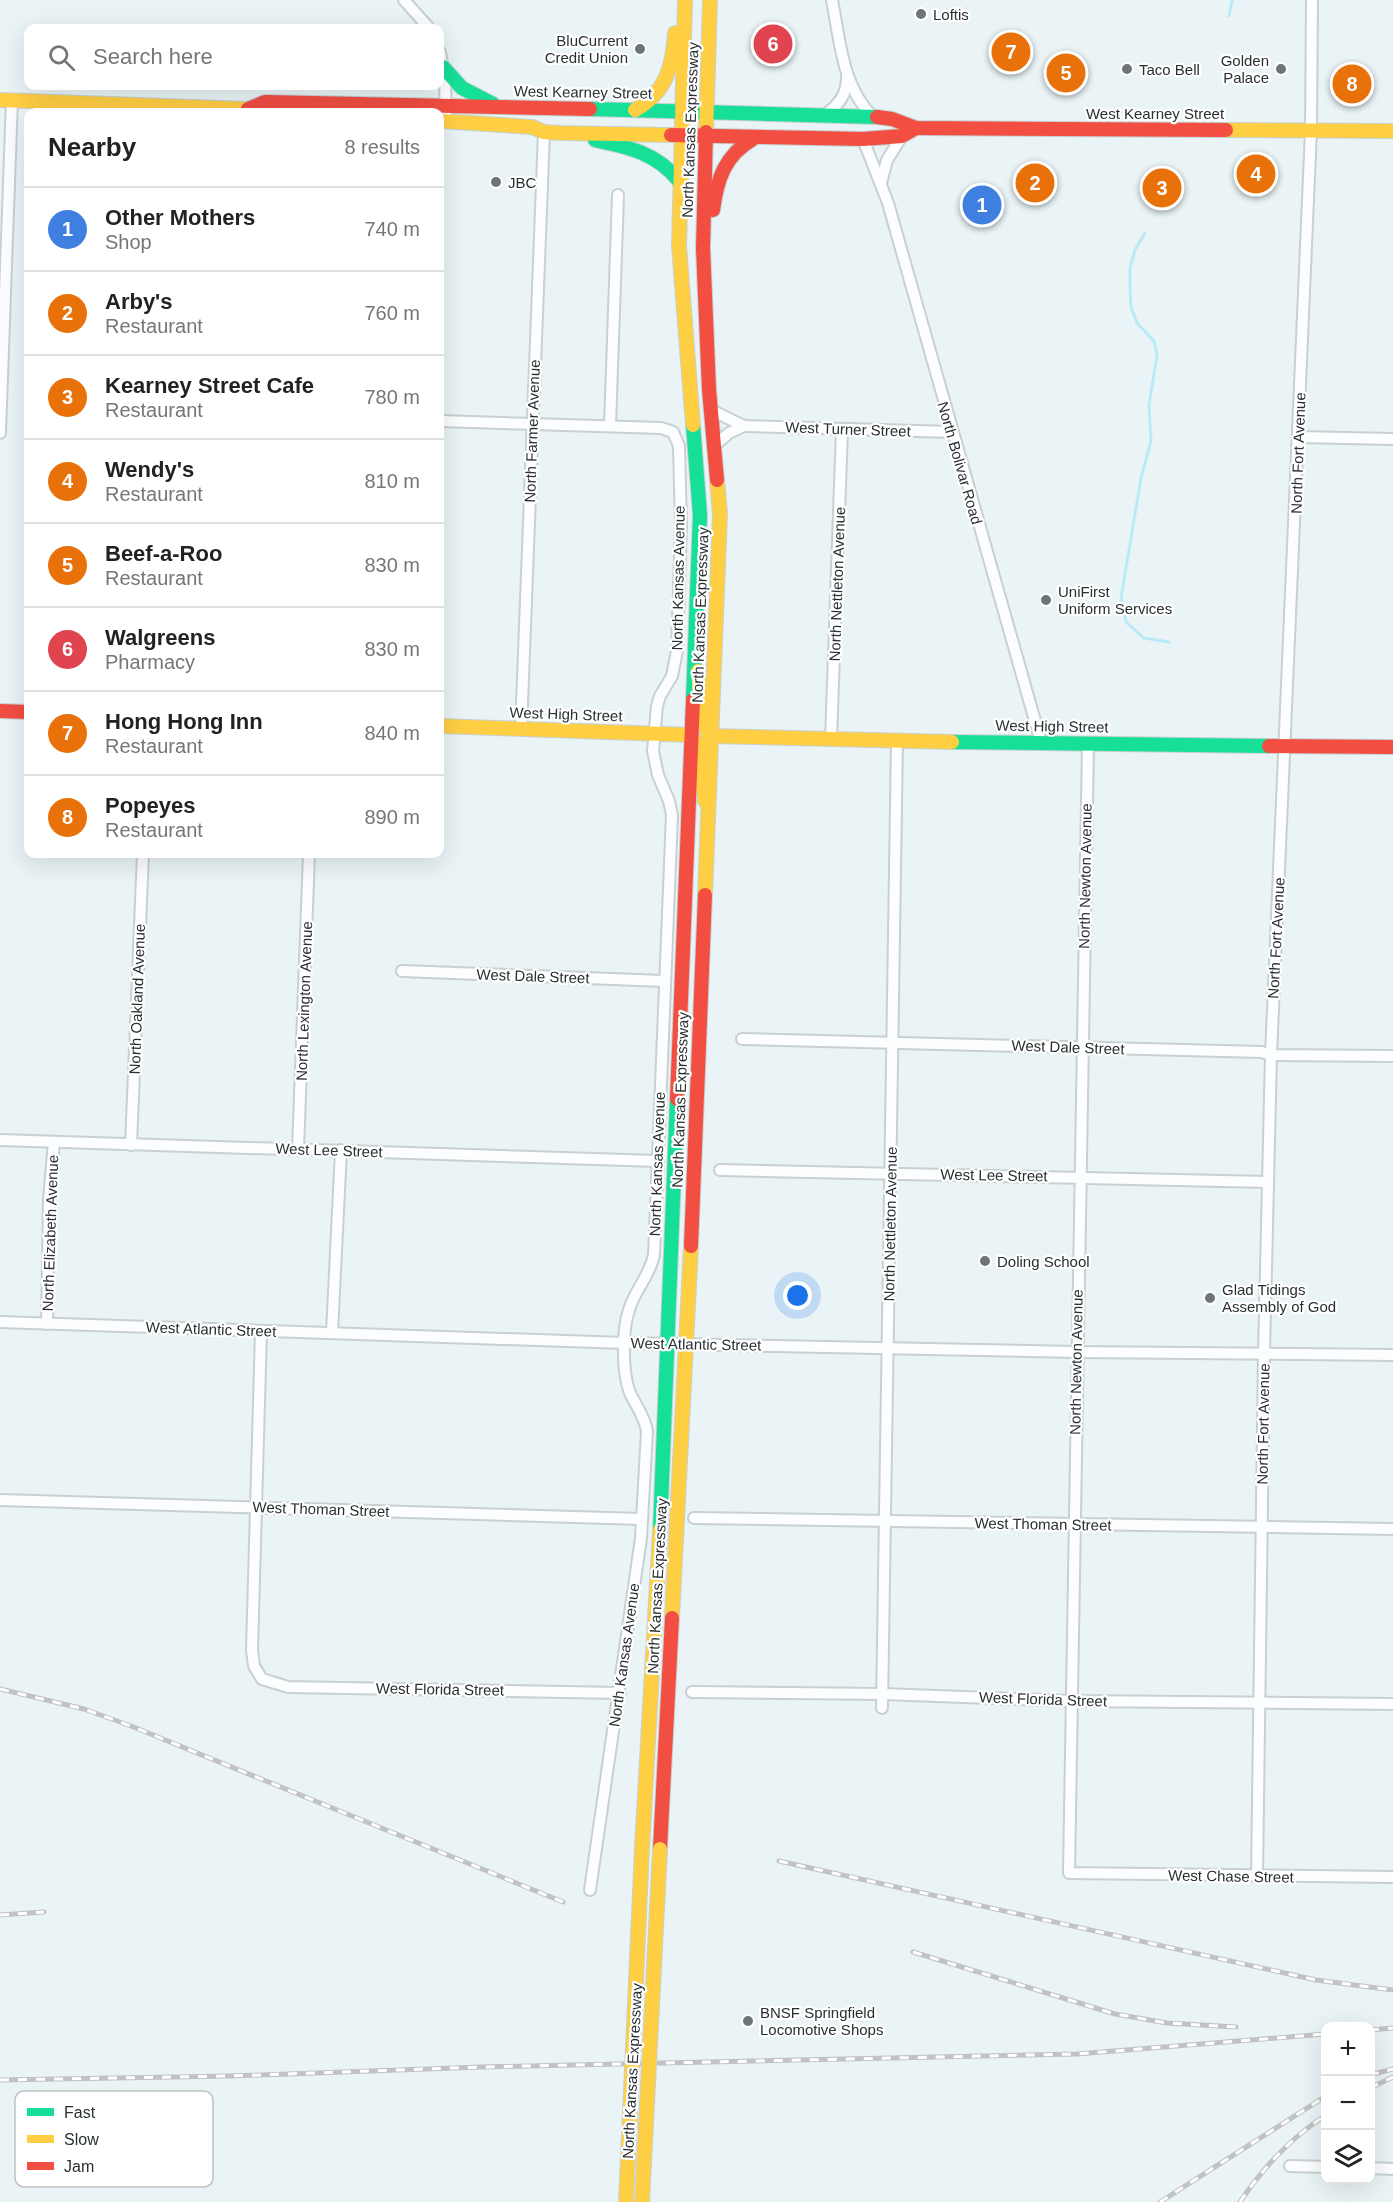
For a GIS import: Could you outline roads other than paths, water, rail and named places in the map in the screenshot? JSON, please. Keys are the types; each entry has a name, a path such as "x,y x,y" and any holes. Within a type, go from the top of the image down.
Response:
{"main road":[{"path":"635,110 651,100 669,67 674,46 676,0"},
{"name":"North Kansas Expressway","path":"626,2202 642,1848 662,1496 700,515 679,246 685,0"},
{"name":"North Kansas Expressway","path":"642,2202 687,1344 720,514 704,318 703,249 710,0"},
{"path":"444,68 462,88 499,106"},
{"name":"West Kearney Street","path":"6,100 95,108"},
{"name":"West Kearney Street","path":"253,108 265,102 499,106 873,117 892,119 916,128 1393,131"},
{"path":"444,121 532,127 544,132 560,133 863,140 902,136 916,128"},
{"path":"560,133 636,149 659,160 671,169 679,181"},
{"path":"704,318 712,268 715,191 732,153 755,138"},
{"path":"694,654 700,679 703,722 706,732 711,736"},
{"path":"0,711 24,712"},
{"name":"West High Street","path":"444,726 691,735"},
{"path":"691,735 699,744 702,789 708,816"},
{"name":"West High Street","path":"711,736 897,741 1393,747"}],"street":[{"path":"405,0 426,24"},
{"path":"832,0 847,74 862,106 873,117"},
{"name":"North Fort Avenue","path":"1257,1877 1270,1055 1299,437 1311,130 1312,0"},
{"path":"825,115 840,103 844,96 847,74"},
{"path":"444,86 444,113"},
{"path":"0,433 6,100"},
{"name":"North Farmer Avenue","path":"521,730 544,132"},
{"path":"881,183 886,159 902,136"},
{"name":"North Bolivar Road","path":"863,140 881,183 1041,742"},
{"path":"444,421 610,426 618,195"},
{"name":"West Turner Street","path":"711,410 744,426 951,432"},
{"name":"North Kansas Avenue","path":"591,1890 620,1693 642,1519 647,1431 646,1423 627,1384 624,1363 629,1308 645,1281 653,1261 672,815 668,796 655,764 654,734 657,706 672,676 677,651 681,525 679,446 673,432 661,428 610,426"},
{"path":"714,446 729,433 744,426"},
{"name":"North Nettleton Avenue","path":"831,739 842,429"},
{"path":"1299,437 1393,439"},
{"name":"North Nettleton Avenue","path":"882,1708 897,741"},
{"name":"North Newton Avenue","path":"1069,1873 1073,1525 1088,743"},
{"name":"North Oakland Avenue","path":"131,1144 142,858"},
{"name":"North Lexington Avenue","path":"298,1149 309,858"},
{"name":"West Dale Street","path":"402,971 664,981"},
{"name":"West Dale Street","path":"742,1039 1262,1052 1270,1055 1393,1056"},
{"name":"West Lee Street","path":"0,1140 657,1161"},
{"name":"North Elizabeth Avenue","path":"47,1324 49,1199 54,1142"},
{"path":"333,1332 341,1150"},
{"name":"West Lee Street","path":"720,1170 1268,1182"},
{"name":"West Atlantic Street","path":"0,1322 668,1344 1076,1352 1393,1355"},
{"path":"256,1507 261,1331"},
{"name":"West Thoman Street","path":"0,1500 642,1519"},
{"name":"West Florida Street","path":"256,1507 252,1650 254,1666 262,1678 288,1687 620,1693"},
{"name":"West Thoman Street","path":"694,1518 1393,1529"},
{"name":"West Florida Street","path":"692,1692 883,1694 1072,1701 1393,1704"},
{"name":"West Chase Street","path":"1069,1873 1393,1877"},
{"path":"1290,2166 1321,2167"},
{"path":"1375,2168 1393,2169"}],"waterway":[{"path":"1229,16 1232,0"},
{"path":"1145,233 1135,250 1130,268 1131,307 1137,323 1154,341 1157,355 1149,405 1151,441 1141,478 1121,598 1126,622 1144,638 1169,642"}],"railway":[{"path":"0,1689 84,1709 131,1726 563,1902"},
{"path":"779,1861 1316,1980 1393,1990"},
{"path":"0,1915 44,1912"},
{"path":"913,1952 1115,2014 1167,2023 1236,2027"},
{"path":"1375,2030 1393,2028"},
{"path":"0,2080 1077,2054 1321,2034"},
{"path":"1375,2074 1393,2069"},
{"path":"1375,2086 1393,2077"},
{"path":"1160,2202 1321,2099"},
{"path":"1240,2202 1278,2154 1321,2118"}],"place":[{"name":"Loftis","path":"921,14"},
{"name":"Walgreens","path":"773,44"},
{"name":"BluCurrent Credit Union","path":"640,49"},
{"name":"Hong Hong Inn","path":"1011,52"},
{"name":"Taco Bell","path":"1127,69"},
{"name":"Golden Palace","path":"1281,69"},
{"name":"Beef-a-Roo","path":"1066,73"},
{"name":"Popeyes","path":"1352,84"},
{"name":"Wendy's","path":"1256,174"},
{"name":"JBC","path":"496,182"},
{"name":"Arby's","path":"1035,183"},
{"name":"Kearney Street Cafe","path":"1162,188"},
{"name":"Other Mothers","path":"982,205"},
{"name":"UniFirst Uniform Services","path":"1046,600"},
{"name":"Doling School","path":"985,1261"},
{"name":"Glad Tidings Assembly of God","path":"1210,1298"},
{"name":"BNSF Springfield Locomotive Shops","path":"748,2021"}]}
